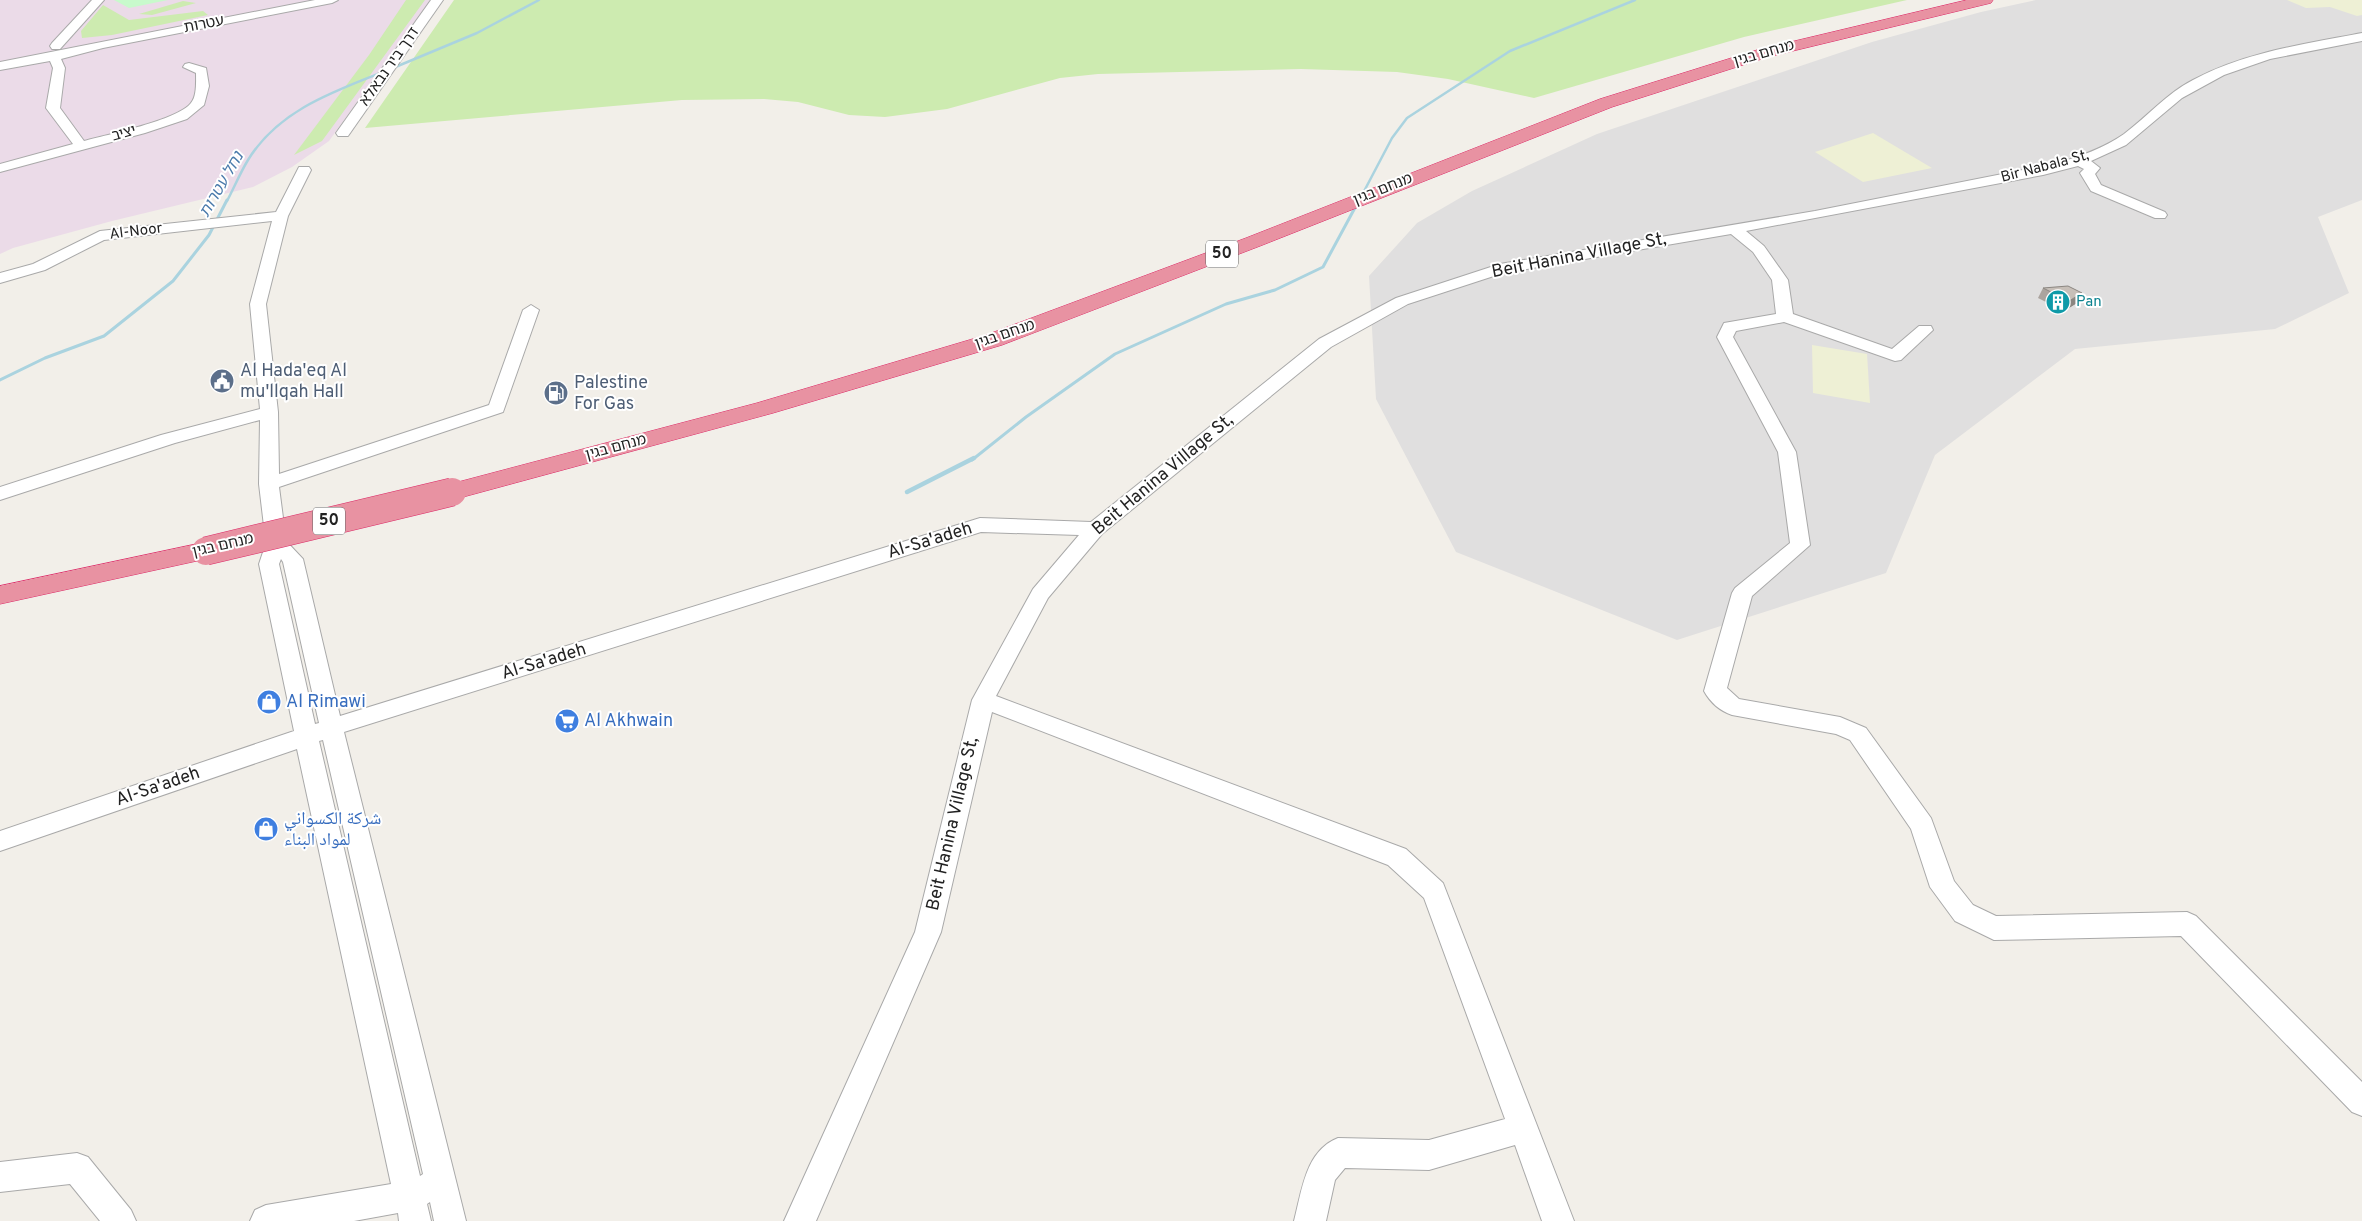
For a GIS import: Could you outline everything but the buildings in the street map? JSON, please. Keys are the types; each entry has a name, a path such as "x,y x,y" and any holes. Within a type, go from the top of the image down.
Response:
{"highway":[{"name":"מנחם בגין","path":"450,484 981,326 1229,234 1590,94 1689,62 1794,33 1939,0"},
{"name":"מנחם בגין","path":"0,595 206,542 765,408 994,340 1253,242 1606,102 1773,51 1986,0"},
{"name":"מנחם בגין","path":"0,577 206,542"}],"street":[{"path":"81,146 53,108 62,51 98,0"},
{"name":"עטרות","path":"0,66 62,51 307,0"},
{"name":"עטרות","path":"0,61 332,0"},
{"name":"דרך ביר נבאלא","path":"343,133 436,0"},
{"name":"Bir Nabala St,","path":"1733,228 2033,173 2079,161 2122,142 2177,95 2220,73 2269,55 2362,37"},
{"name":"יציב","path":"0,168 162,123 193,110 198,105 204,74 190,67"},
{"path":"2079,161 2093,168 2087,173 2096,188 2160,215"},
{"path":"304,170 281,216 258,304 269,412 269,484 276,543 269,564 412,1209"},
{"name":"Al-Noor","path":"0,278 39,267 100,236 281,216"},
{"path":"1733,228 1759,249 1780,280 1785,318"},
{"name":"Beit Hanina Village St,","path":"800,1221 928,932 984,700 1040,594 1095,529 1325,343 1402,301 1500,268 1733,228"},
{"path":"269,484 497,408 531,310"},
{"path":"1925,330 1895,356 1785,318 1730,327 1725,337 1786,452 1800,545 1742,593 1715,691 1732,706 1840,726 1858,734 1922,825 1943,887 1964,913 1994,928 2186,924 2362,1102"},
{"path":"0,494 168,438 269,412"},
{"name":"Al-Sa'adeh","path":"0,841 330,728 980,525 1095,529"},
{"path":"276,543 294,558 330,728 450,1221"},
{"path":"984,700 1397,857 1434,891 1558,1221"},
{"path":"1310,1221 1322,1172 1338,1153 1429,1155 1523,1128"},
{"path":"0,1177 78,1168 120,1221"},
{"path":"266,1221 412,1209 441,1182"}],"shaded area":[{"path":"0,0 430,0 329,141 292,167 253,187 112,221 13,248 0,254"},
{"path":"2036,0 2362,0 2362,200 2318,217 2349,293 2275,329 2075,349 1935,455 1886,573 1677,640 1456,552 1376,399 1369,276 1417,223 1472,191 1597,134 1872,42 1981,12"}],"green space":[{"path":"114,0 168,0 129,8"},
{"path":"406,0 425,0 322,141 294,155 369,55"},
{"path":"454,0 1907,0 1744,37 1534,98 1448,79 1397,72 1301,69 1098,74 1060,78 947,109 885,117 849,115 798,102 764,99 682,100 365,128"},
{"path":"2287,0 2362,0 2362,15 2357,16 2330,7 2306,8"},
{"path":"183,1 196,3 152,15 139,14"},
{"path":"103,5 129,20 203,11 208,15 112,35 82,38 81,31"},
{"path":"1873,133 1932,168 1863,182 1815,152"},
{"path":"1812,345 1867,354 1870,403 1813,393"}],"waterway":[{"name":"נחל עטרות","path":"393,68 477,33 539,0"},
{"path":"1361,197 1392,138 1407,118 1510,51 1635,0"},
{"name":"נחל עטרות","path":"227,201 248,160 260,143 275,128 308,105 345,87 383,72"},
{"name":"נחל עטרות","path":"0,380 45,358 104,336 173,281 209,235 227,200"},
{"path":"972,460 1026,417 1115,354 1226,304 1275,290 1323,267 1357,204"},
{"path":"907,492 974,458"}],"place":[{"name":"Pan","path":"2058,302"},
{"name":"Al Hada'eq Al mu'llqah Hall","path":"222,381"},
{"name":"Palestine For Gas","path":"556,393"},
{"name":"Al Rimawi","path":"269,702"},
{"name":"Al Akhwain","path":"567,721"},
{"name":"شركة الكسواني لمواد البناء","path":"266,829"}]}
